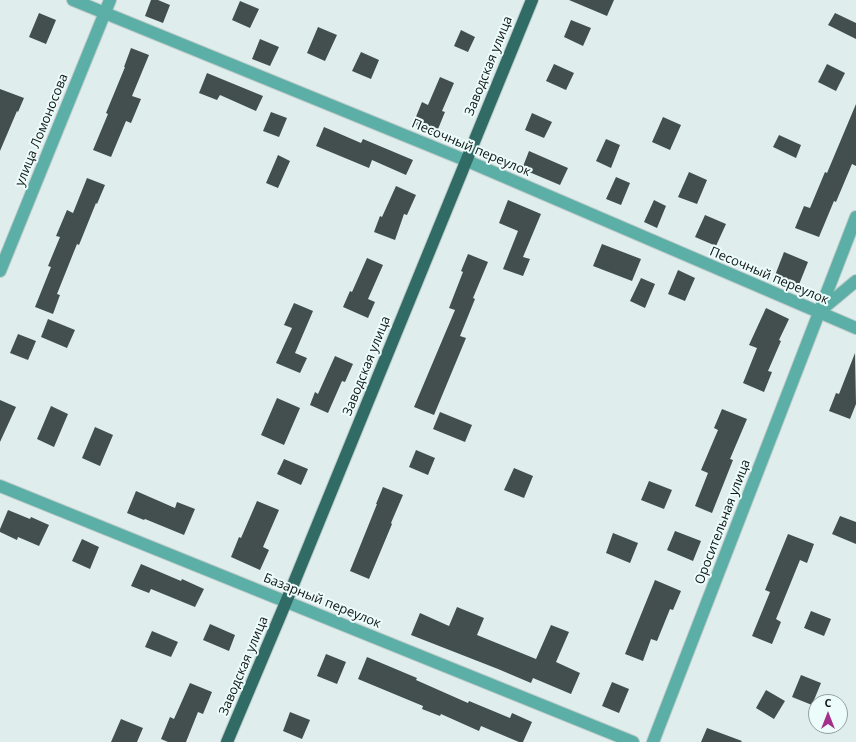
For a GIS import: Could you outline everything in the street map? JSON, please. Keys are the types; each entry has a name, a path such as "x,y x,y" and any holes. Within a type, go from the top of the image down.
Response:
{"main road":[{"name":"Заводская улица","path":"227,742 286,602 465,160 532,0"}],"street":[{"name":"Песочный переулок","path":"73,0 465,160 818,313 856,328"},
{"name":"улица Ломоносова","path":"0,271 110,0"},
{"name":"Оросительная улица","path":"653,742 856,217"},
{"name":"Оросительная улица","path":"818,313 856,281"},
{"name":"Базарный переулок","path":"0,486 633,742"}],"building":[{"path":"151,0 158,0 170,5 163,23 145,16"},
{"path":"569,0 614,0 607,16"},
{"path":"240,1 259,9 250,28 232,20"},
{"path":"39,13 56,20 46,44 29,37"},
{"path":"835,13 856,23 856,39 828,25"},
{"path":"571,20 591,28 583,46 564,37"},
{"path":"318,27 337,35 325,61 307,53"},
{"path":"461,30 475,37 468,52 454,46"},
{"path":"260,39 279,47 270,66 252,59"},
{"path":"131,48 149,55 132,96 141,99 131,123 126,121 111,157 93,150 108,114 106,113 125,67"},
{"path":"361,52 379,60 371,79 352,71"},
{"path":"554,64 574,73 566,90 546,81"},
{"path":"827,64 845,73 836,91 818,82"},
{"path":"207,73 263,96 256,111 220,95 217,100 199,93"},
{"path":"440,77 454,83 442,111 445,112 436,134 413,124 422,102 428,105"},
{"path":"0,89 24,98 0,151"},
{"path":"856,104 856,166 852,164 819,237 795,228 804,206 810,208 825,172 827,173"},
{"path":"271,112 287,118 279,137 263,131"},
{"path":"532,113 552,122 544,138 525,130"},
{"path":"663,117 681,125 670,150 652,142"},
{"path":"324,127 361,143 363,139 413,160 406,175 372,160 369,168 316,146"},
{"path":"779,135 801,145 796,158 773,147"},
{"path":"606,139 620,145 611,168 596,161"},
{"path":"529,151 568,168 560,185 522,169"},
{"path":"278,155 290,161 278,188 266,183"},
{"path":"689,172 707,180 697,204 678,197"},
{"path":"616,177 630,183 621,205 606,199"},
{"path":"87,178 105,185 79,245 77,244 57,294 60,295 53,314 35,307 51,267 48,266 60,237 56,236 67,210 73,213"},
{"path":"396,186 416,195 407,215 404,214 395,240 374,232 380,216 382,217"},
{"path":"508,200 541,214 523,257 530,259 523,276 503,269 518,231 499,223"},
{"path":"654,200 666,206 657,228 644,222"},
{"path":"705,215 726,224 716,246 695,237"},
{"path":"602,244 641,259 632,281 593,266"},
{"path":"784,252 808,262 798,287 774,278"},
{"path":"468,254 488,262 473,298 475,299 460,336 466,338 434,415 414,407 455,310 449,308 463,272 461,271"},
{"path":"367,258 383,265 368,299 375,302 368,318 343,307 350,291 352,292"},
{"path":"678,270 695,278 685,301 668,294"},
{"path":"641,278 655,284 645,308 630,301"},
{"path":"294,303 313,311 295,353 307,358 300,373 276,363 292,328 284,325"},
{"path":"766,308 789,319 779,340 781,341 768,371 772,372 764,392 743,383 757,348 749,345"},
{"path":"48,319 75,330 67,348 41,337"},
{"path":"18,334 36,341 28,360 10,353"},
{"path":"855,353 856,404 850,419 829,411 836,393 839,394"},
{"path":"335,356 353,364 345,382 342,381 328,413 310,405 315,392 318,394"},
{"path":"277,398 300,408 284,445 261,435"},
{"path":"0,400 16,407 0,442"},
{"path":"51,406 68,414 54,447 37,439"},
{"path":"722,409 747,419 730,459 733,460 712,513 695,506 708,473 701,470 718,430 714,428"},
{"path":"440,412 472,425 465,442 433,429"},
{"path":"95,427 113,435 100,466 82,458"},
{"path":"416,450 435,458 428,475 409,467"},
{"path":"284,459 308,469 301,485 277,474"},
{"path":"514,468 533,476 524,498 504,490"},
{"path":"649,481 672,490 664,509 641,500"},
{"path":"383,487 403,495 369,579 350,571"},
{"path":"136,491 175,508 177,502 195,509 184,535 127,513"},
{"path":"257,501 279,510 263,547 269,550 260,570 231,557"},
{"path":"8,510 30,519 31,517 49,525 39,546 18,537 17,540 0,532"},
{"path":"840,516 856,522 856,544 832,534"},
{"path":"675,531 701,541 693,561 667,550"},
{"path":"613,533 638,543 630,563 606,553"},
{"path":"788,534 814,544 807,563 800,560 776,619 781,622 772,644 752,636 770,592 765,590"},
{"path":"82,539 99,547 90,569 72,561"},
{"path":"141,564 204,589 195,607 151,589 149,593 131,586"},
{"path":"655,580 681,591 673,610 670,609 657,641 651,639 643,661 625,654"},
{"path":"457,607 484,618 477,635 536,659 551,625 569,632 556,662 580,673 571,694 533,678 531,683 411,635 420,613 449,626"},
{"path":"811,611 831,619 824,636 804,628"},
{"path":"210,624 235,635 229,651 203,640"},
{"path":"152,631 178,642 171,657 145,647"},
{"path":"326,654 346,662 337,684 317,676"},
{"path":"367,657 417,678 416,680 468,703 469,701 510,718 512,713 532,722 523,742 519,742 481,726 479,731 441,714 440,716 422,709 423,706 358,679"},
{"path":"801,675 821,683 816,694 808,694 808,703 792,697"},
{"path":"612,682 629,689 619,713 602,706"},
{"path":"190,683 212,692 203,714 198,712 186,742 168,742 161,739 170,717 174,719"},
{"path":"766,690 785,701 774,719 756,708"},
{"path":"290,712 310,720 302,739 283,731"},
{"path":"121,719 143,728 137,742 111,742"},
{"path":"707,728 742,741 701,742"}]}
